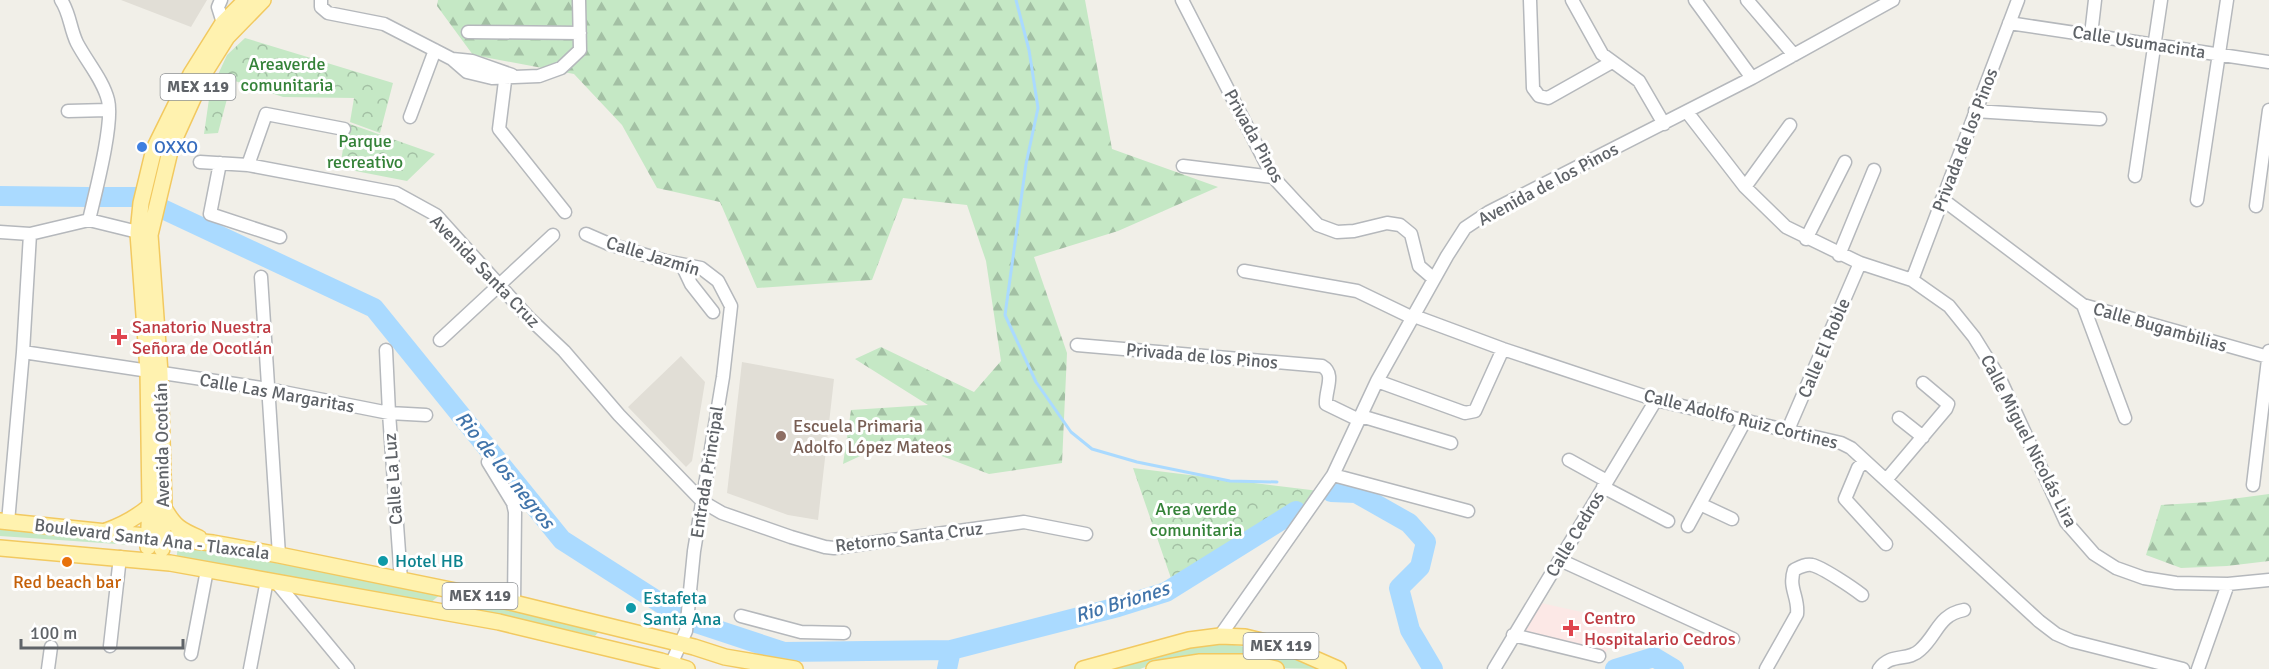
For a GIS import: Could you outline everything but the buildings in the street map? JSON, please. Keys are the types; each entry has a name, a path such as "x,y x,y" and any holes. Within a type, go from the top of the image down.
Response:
{"main road":[{"name":"Avenida Ocotlán","path":"154,560 157,507 154,372 144,234 148,212 146,185 154,149 191,74 223,23 246,0"},
{"name":"Avenida Ocotlán","path":"148,212 161,190 171,147 205,72 227,37 263,0"},
{"path":"104,532 157,507 180,529 213,543"},
{"name":"Boulevard Santa Ana - Tlaxcala","path":"4,522 213,543 279,555 683,638 725,657 795,669"},
{"name":"Boulevard Santa Ana - Tlaxcala","path":"0,548 154,560 499,622 687,669"},
{"path":"448,614 445,606 451,600 492,599"},
{"name":"MEX 119","path":"1083,669 1189,640 1220,636 1245,637 1290,648 1338,669"},
{"name":"MEX 119","path":"1154,669 1245,662 1276,669"}],"street":[{"path":"61,0 67,9 76,41 109,101 107,129 89,219"},
{"path":"221,0 218,7 223,23"},
{"path":"321,0 321,7 328,13 384,24 452,59 475,68 509,76 539,76 561,68 580,50 579,0"},
{"name":"Privada Pinos","path":"1182,0 1273,177 1318,225 1337,232 1354,231 1387,223 1400,225 1411,234 1419,266 1434,279"},
{"path":"1530,0 1533,88 1539,96 1548,98 1612,62"},
{"path":"1572,0 1602,54 1639,81 1664,124"},
{"path":"1695,0 1752,78"},
{"path":"1747,0 1794,55"},
{"name":"Avenida de los Pinos","path":"1220,636 1333,475 1377,381 1465,228 1490,212 1752,78 1893,0"},
{"name":"Privada de los Pinos","path":"1912,280 2018,0"},
{"path":"2091,35 2095,0"},
{"path":"2135,176 2161,0"},
{"path":"2197,200 2217,54 2227,0"},
{"name":"Calle Usumacinta","path":"2009,23 2269,62"},
{"path":"468,32 580,33"},
{"path":"410,117 435,50"},
{"path":"509,76 500,129 565,212"},
{"path":"68,111 108,110"},
{"path":"2256,206 2269,110"},
{"path":"1975,111 2100,119"},
{"name":"Calle Miguel Nicolás Lira","path":"1687,112 1745,187 1786,227 1839,255 1912,280 1949,306 1974,337 2000,379 2066,522 2094,554 2116,568 2144,578 2176,583 2228,584 2269,580"},
{"path":"248,165 266,114 344,129"},
{"path":"1745,187 1791,124"},
{"name":"Avenida Santa Cruz","path":"200,162 248,165 396,193 436,215 499,285 564,351 619,415 703,502"},
{"path":"1806,239 1845,162"},
{"path":"219,163 210,214 280,237"},
{"path":"1183,166 1273,177"},
{"path":"1839,255 1874,170"},
{"name":"Calle Bugambilias","path":"1942,199 2083,305 2268,354"},
{"path":"0,232 30,234 89,219 144,234"},
{"path":"4,522 22,352 30,234"},
{"name":"Calle Jazmín","path":"586,234 609,244 682,265 701,268 718,281"},
{"path":"440,340 553,235"},
{"name":"Calle El Roble","path":"1787,432 1860,263"},
{"path":"682,265 692,284 713,312"},
{"name":"Calle Adolfo Ruiz Cortines","path":"1244,271 1357,291 1413,317 1656,400 1841,443 1851,448 2056,634 2072,641 2183,669"},
{"path":"261,277 279,555"},
{"name":"Entrada Principal","path":"671,666 683,638 694,551 729,333 731,306 718,281"},
{"path":"2083,305 2125,418"},
{"name":"Privada de los Pinos","path":"1077,345 1322,366 1330,375 1326,404 1360,418"},
{"path":"1377,381 1465,413 1475,411 1503,349"},
{"name":"Calle La Luz","path":"386,350 401,580"},
{"name":"Calle Las Margaritas","path":"22,352 268,389 389,413 426,415"},
{"path":"2253,485 2264,427 2268,354"},
{"path":"1886,480 1947,409 1948,404 1923,383"},
{"name":"Calle Cedros","path":"1494,669 1656,400"},
{"path":"1360,418 1451,443"},
{"path":"1899,418 1923,437"},
{"path":"1688,526 1745,421"},
{"path":"1569,460 1668,521"},
{"path":"1865,461 1858,468 1845,499 1886,544"},
{"path":"488,462 513,503 515,512 514,603"},
{"path":"1333,475 1468,511"},
{"name":"Retorno Santa Cruz","path":"703,502 722,513 834,548 1024,522 1086,534"},
{"path":"1700,504 1732,519"},
{"path":"110,646 120,557"},
{"path":"1560,560 1733,639"},
{"path":"1766,669 1797,614 1798,607 1791,580 1794,570 1803,565 1814,565 1862,595"},
{"path":"191,654 207,570"},
{"path":"250,669 271,581"},
{"path":"271,581 348,669"},
{"path":"2198,669 2228,584"},
{"path":"1878,669 1892,658 1912,656 1920,651 1948,615 1964,610"},
{"path":"741,616 801,632 844,633"},
{"path":"1513,635 1599,656"},
{"path":"48,669 51,647"}],"shaded area":[{"path":"121,0 207,0 191,27"},
{"path":"681,356 705,382 692,461 686,467 628,407"},
{"name":"Escuela Primaria Adolfo López Mateos","path":"742,362 834,379 818,520 788,515 727,493"},
{"name":"Centro Hospitalario Cedros","path":"1541,603 1622,621 1605,654 1520,634"}],"green space":[{"path":"438,0 1085,0 1112,149 1218,187 1118,231 1034,257 1067,353 1062,463 989,474 897,439 843,464 851,410 928,405 855,359 881,347 974,392 1001,361 986,261 967,205 903,198 872,280 757,288 720,202 657,188 622,125 574,74 473,55 437,6"},
{"name":"Areaverde comunitaria","path":"245,38 393,83 380,133 350,122 354,98 283,97 232,80 218,133 204,134 210,92 227,55"},
{"name":"Parque recreativo","path":"347,123 435,154 407,181 340,168"},
{"name":"Area verde comunitaria","path":"1133,468 1319,491 1313,499 1173,584"},
{"path":"2269,494 2269,561 2181,568 2146,555 2161,505 2209,502"},
{"path":"0,528 138,542 132,545 0,536"},
{"path":"178,547 442,593 429,604 279,574 176,560"},
{"path":"488,603 601,629 595,636 464,607"},
{"path":"1222,643 1288,654 1324,669 1148,666 1140,669 1094,669 1153,653"}],"waterway":[{"path":"1016,0 1029,50 1038,108 1026,164 1005,315 1036,382 1071,432 1092,449 1137,462 1230,481 1277,482"},
{"name":"Rio de los negros","path":"0,196 88,197"},
{"name":"Rio de los negros","path":"100,197 137,197 374,308 562,540 687,620 784,652 951,650"},
{"name":"Rio Briones","path":"1331,492 1356,493 1409,523 1426,542 1420,567 1399,588 1410,630 1433,669"},
{"name":"Rio Briones","path":"947,669 951,650 1118,607 1166,592 1296,511"},
{"name":"Rio Briones","path":"1615,669 1654,657 1674,669"}],"place":[{"name":"OXXO","path":"142,147"},
{"name":"Sanatorio Nuestra Señora de Ocotlán","path":"119,337"},
{"name":"Escuela Primaria Adolfo López Mateos","path":"781,436"},
{"name":"Hotel HB","path":"383,561"},
{"name":"Red beach bar","path":"67,562"},
{"name":"Estafeta Santa Ana","path":"631,608"},
{"name":"Centro Hospitalario Cedros","path":"1571,628"}]}
